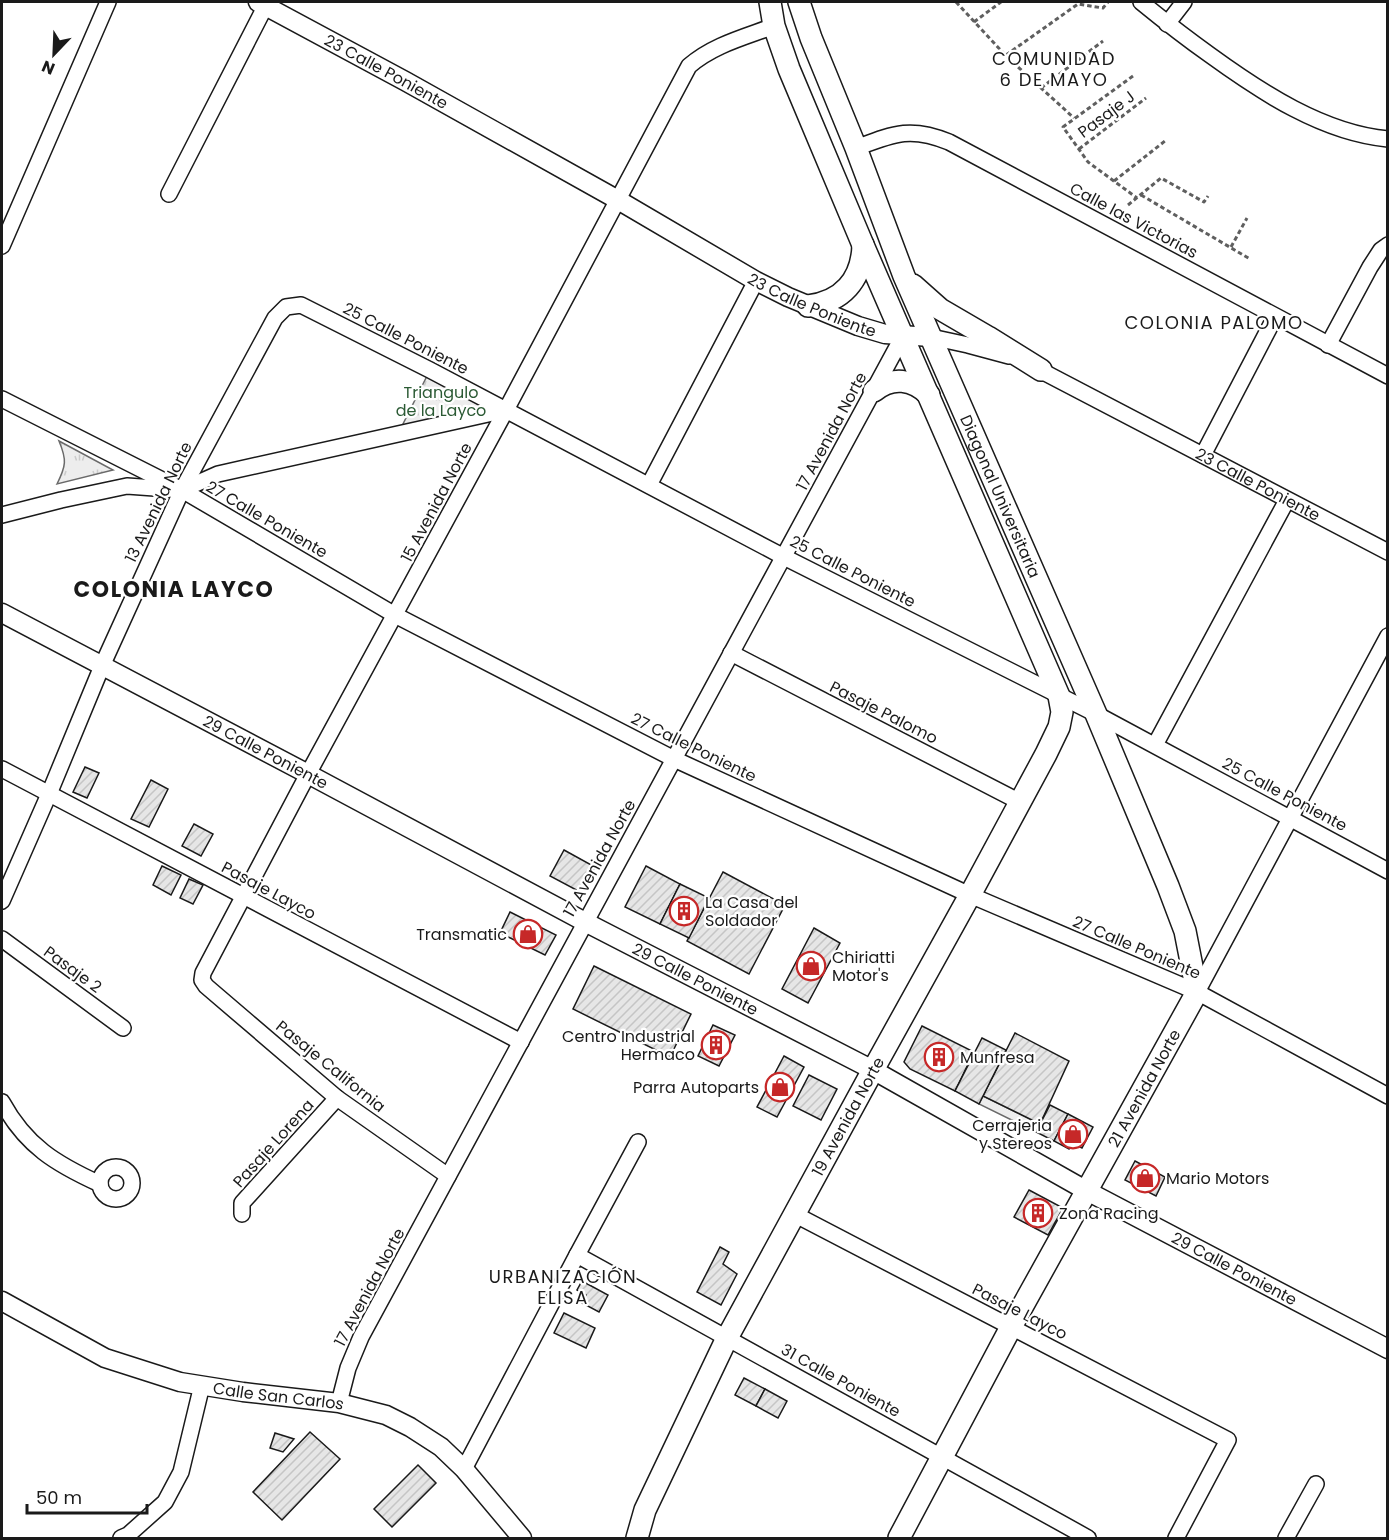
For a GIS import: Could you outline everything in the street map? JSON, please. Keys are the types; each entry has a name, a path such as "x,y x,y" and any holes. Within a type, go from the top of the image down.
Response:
{"main road":[{"name":"Diagonal Universitaria","path":"770,2 774,26 789,69 1059,696"},
{"name":"Diagonal Universitaria","path":"799,2 904,276 1096,714 1168,886 1185,932 1197,992"},
{"path":"807,306 827,302 844,291 860,265 863,245"},
{"path":"904,276 940,309 1041,370"},
{"path":"874,391 890,382 902,381 914,384 929,395"},
{"name":"19 Avenida Norte","path":"637,1539 645,1510 727,1338 1046,754 1059,727 1062,712 1059,696"},
{"name":"21 Avenida Norte","path":"899,1539 1011,1327 1197,992"}],"street":[{"path":"2,246 108,2"},
{"path":"1141,2 1167,24 1244,80 1298,111 1336,126 1388,139"},
{"path":"1167,24 1184,2"},
{"path":"169,194 262,4"},
{"name":"23 Calle Poniente","path":"262,4 618,200 756,281 807,306 869,330 885,334 931,337 1016,359 1388,552"},
{"name":"15 Avenida Norte","path":"203,974 308,774 506,410 689,66 712,49 774,26"},
{"name":"Calle las Victorias","path":"856,148 900,133 918,132 943,140 1388,376"},
{"path":"1328,345 1370,267 1381,250 1388,245"},
{"path":"649,485 756,281"},
{"name":"25 Calle Poniente","path":"301,305 784,557 1096,714 1388,871"},
{"name":"13 Avenida Norte","path":"2,901 102,666 182,490 275,318 286,307 301,305"},
{"path":"1203,455 1275,317"},
{"name":"17 Avenida Norte","path":"339,1403 354,1352 903,336"},
{"name":"27 Calle Poniente","path":"2,399 182,490 395,615 674,759 970,895 1197,992 1388,1096"},
{"path":"2,515 127,486 182,490 218,474 506,410"},
{"path":"1155,745 1287,500"},
{"name":"29 Calle Poniente","path":"2,613 585,922 873,1070 1088,1191 1388,1349"},
{"name":"21 Avenida Norte","path":"1197,992 1388,636"},
{"name":"Pasaje Palomo","path":"731,653 1020,802"},
{"name":"Pasaje Layco","path":"2,769 521,1042"},
{"name":"Pasaje 2","path":"2,939 123,1028"},
{"name":"Pasaje California","path":"203,974 202,980 207,986 337,1098 448,1176"},
{"name":"Pasaje Lorena","path":"242,1214 242,1203 337,1098"},
{"path":"2,1102 20,1130 42,1151 64,1167 99,1184"},
{"path":"464,1469 638,1142"},
{"name":"Pasaje Layco","path":"794,1214 1228,1440 1176,1539"},
{"name":"31 Calle Poniente","path":"577,1255 1088,1539"},
{"name":"Calle San Carlos","path":"2,1301 105,1358 180,1382 339,1403 386,1416 410,1427 441,1447 464,1469 522,1539"},
{"path":"121,1539 165,1502 181,1472 202,1385"},
{"path":"1286,1539 1316,1484"}],"path":[{"path":"956,2 1006,56 1075,118"},
{"path":"974,22 1001,2"},
{"path":"1006,56 1078,4 1103,8 1108,2"},
{"path":"1041,88 1103,41"},
{"path":"1132,76 1063,127 1088,162 1114,181 1250,259"},
{"name":"Pasaje J","path":"1079,149 1146,98"},
{"path":"1114,181 1165,141"},
{"path":"1128,205 1161,178 1204,202 1208,196"},
{"path":"1231,247 1247,218"}],"green space":[{"name":"Triangulo de la Layco","path":"430,370 506,410 398,434"},
{"path":"59,441 113,470 57,484 64,463"}],"shaded area":[{"path":"983,1096 1040,1124 1036,1132 979,1104"}],"building":[{"path":"85,767 99,773 87,798 73,792"},
{"path":"151,780 168,789 149,827 131,819"},
{"path":"194,824 213,834 201,856 182,846"},
{"path":"564,850 595,867 582,893 550,876"},
{"path":"162,866 181,875 171,895 153,885"},
{"path":"646,866 680,884 660,924 625,907"},
{"path":"723,872 785,905 749,974 687,941"},
{"path":"189,879 203,885 193,904 180,898"},
{"name":"La Casa del Soldador","path":"680,884 709,898 689,938 660,924"},
{"name":"Transmatic","path":"510,912 556,935 545,955 500,933"},
{"name":"Chiriatti Motor's","path":"814,928 840,943 808,1003 782,989"},
{"path":"594,966 691,1014 670,1057 573,1009"},
{"name":"Centro Industrial Hermaco","path":"713,1025 735,1035 719,1066 698,1056"},
{"name":"Munfresa","path":"922,1026 974,1052 955,1091 910,1069 904,1062"},
{"path":"1015,1033 1069,1061 1040,1124 983,1096"},
{"path":"982,1038 1006,1050 979,1104 955,1091"},
{"name":"Parra Autoparts","path":"784,1056 804,1067 777,1117 757,1107"},
{"path":"809,1075 837,1089 821,1120 793,1106"},
{"path":"1050,1105 1068,1114 1054,1141 1036,1132"},
{"name":"Cerrajeria y Stereos","path":"1068,1114 1093,1127 1082,1148 1072,1143 1069,1149 1054,1141"},
{"name":"Mario Motors","path":"1135,1161 1165,1177 1156,1196 1125,1180"},
{"name":"Zona Racing","path":"1029,1190 1063,1208 1048,1235 1014,1217"},
{"path":"720,1247 729,1252 723,1264 737,1274 721,1305 697,1292"},
{"path":"582,1281 608,1295 599,1312 582,1303 586,1295 577,1290"},
{"path":"564,1313 595,1328 586,1348 554,1333"},
{"path":"744,1378 765,1389 756,1406 735,1395"},
{"path":"765,1389 787,1401 778,1418 756,1406"},
{"path":"310,1432 340,1459 282,1520 253,1492"},
{"path":"275,1433 294,1439 283,1452 270,1448"},
{"path":"418,1465 436,1483 392,1527 374,1509"}],"place":[{"name":"La Casa del Soldador","path":"684,911"},
{"name":"Transmatic","path":"528,934"},
{"name":"Chiriatti Motor's","path":"811,966"},
{"name":"Centro Industrial Hermaco","path":"716,1045"},
{"name":"Munfresa","path":"939,1057"},
{"name":"Parra Autoparts","path":"780,1087"},
{"name":"Cerrajeria y Stereos","path":"1073,1134"},
{"name":"Mario Motors","path":"1145,1178"},
{"name":"Zona Racing","path":"1038,1213"}],"district":[{"name":"COMUNIDAD 6 DE MAYO","path":"1054,69"},
{"name":"COLONIA PALOMO","path":"1214,323"},
{"name":"COLONIA LAYCO","path":"174,589"},
{"name":"URBANIZACIÓN ELISA","path":"563,1287"}]}
